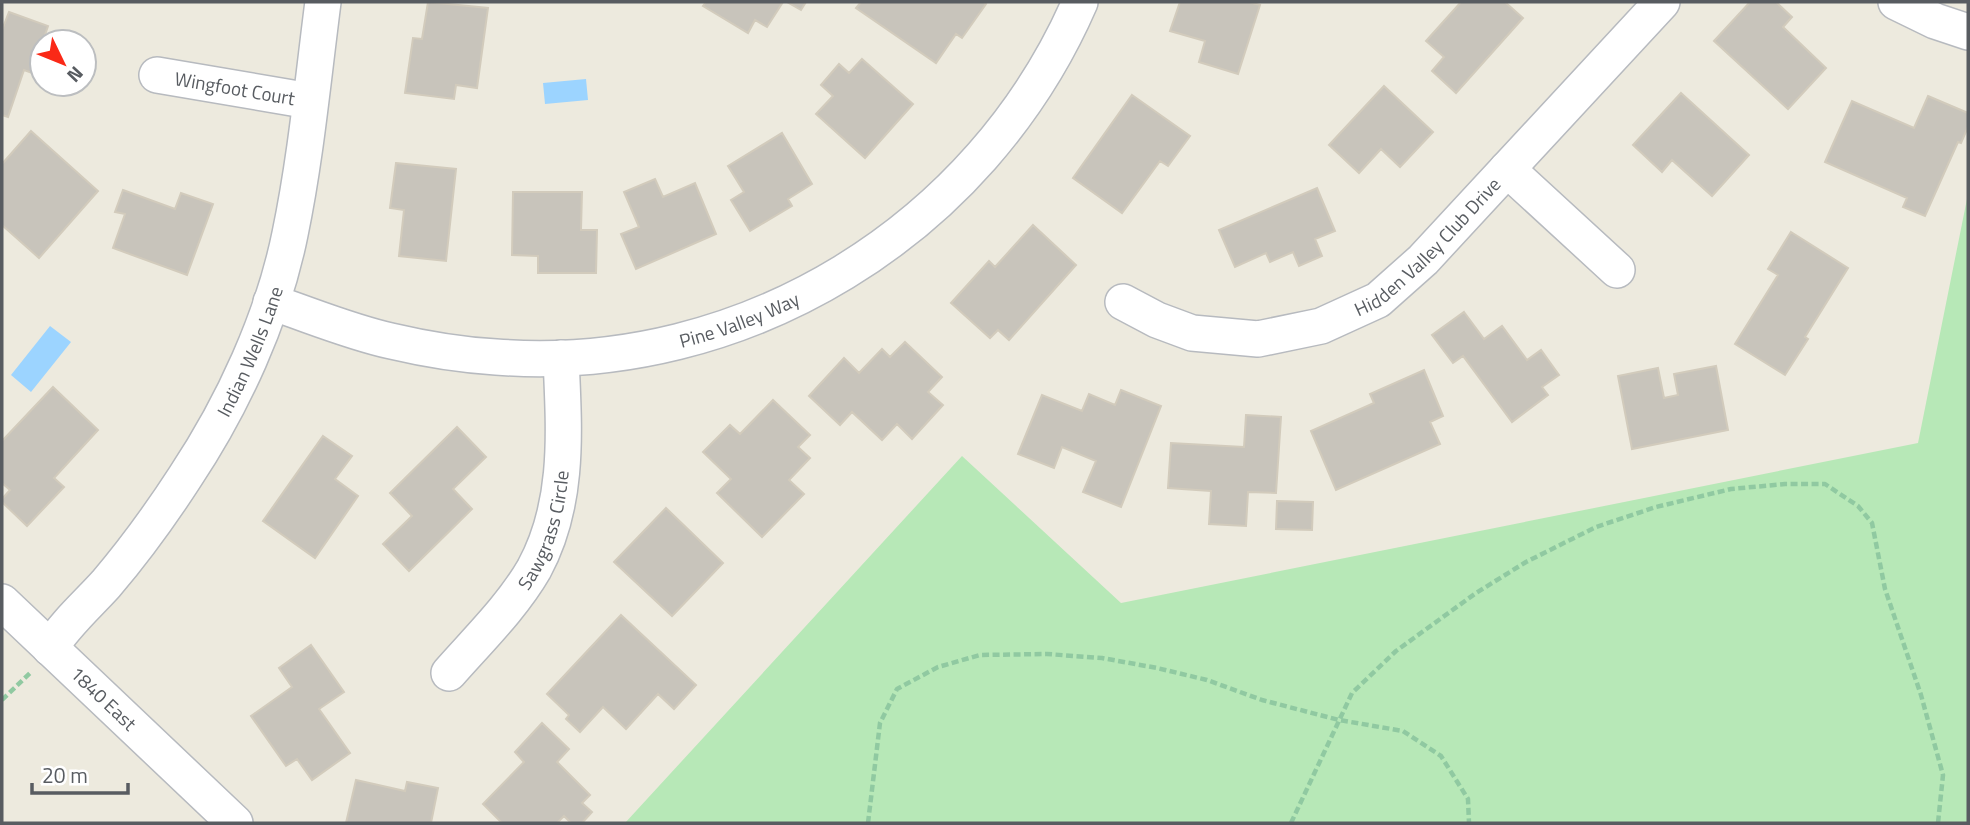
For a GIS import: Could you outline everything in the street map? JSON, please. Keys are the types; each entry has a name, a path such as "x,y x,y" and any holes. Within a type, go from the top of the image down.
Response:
{"street":[{"name":"Indian Wells Lane","path":"50,648 62,629 104,586 144,537 187,475 249,358 271,302 290,236 323,2"},
{"name":"Pine Valley Way","path":"271,302 389,341 448,352 497,357 561,358 617,353 724,328 773,309 833,280 888,245 937,204 981,159 1021,108 1054,57 1080,2"},
{"name":"Hidden Valley Club Drive","path":"1123,302 1157,320 1192,333 1258,339 1321,326 1378,300 1423,260 1662,2"},
{"path":"1896,2 1935,21 1968,32"},
{"name":"Wingfoot Court","path":"158,75 310,101"},
{"path":"1507,169 1617,270"},
{"name":"Sawgrass Circle","path":"449,673 515,596 534,568 547,538 558,506 563,473 565,441 561,358"},
{"name":"1840 East","path":"2,602 235,823"}],"path":[{"path":"1291,823 1352,693 1396,651 1496,580 1584,533 1656,507 1731,489 1785,484 1825,484 1858,506 1872,523 1885,589 1921,695 1944,775 1938,823"},
{"path":"868,823 880,723 897,689 938,667 980,655 1047,654 1102,658 1157,668 1207,680 1262,700 1339,720 1404,731 1441,756 1468,799 1469,823"}],"green space":[{"path":"1968,194 1968,823 625,823 962,456 1121,603 1918,443"}],"water":[{"path":"586,79 588,100 545,104 543,83"},
{"path":"50,326 71,342 31,392 11,375"}],"building":[{"path":"428,2 488,8 477,88 456,85 454,99 405,93 413,38 422,39"},
{"path":"706,2 783,2 767,27 755,20 748,33 703,6"},
{"path":"787,2 806,2 801,10"},
{"path":"861,2 986,4 962,38 956,34 936,63 856,8"},
{"path":"1180,2 1249,2 1260,5 1238,74 1199,62 1205,41 1170,31"},
{"path":"1461,2 1505,2 1523,18 1456,93 1432,71 1444,57 1426,41"},
{"path":"1750,2 1776,2 1792,17 1783,27 1826,68 1788,109 1714,41"},
{"path":"9,12 48,26 28,28 28,72 24,70 8,117 2,115 2,30"},
{"path":"862,59 913,104 865,158 816,114 833,96 821,85 839,64 849,73"},
{"path":"1384,86 1433,132 1400,167 1381,149 1359,173 1329,145"},
{"path":"1681,93 1749,155 1712,196 1672,160 1662,172 1633,145"},
{"path":"1132,95 1190,136 1168,166 1160,161 1122,213 1073,178"},
{"path":"1928,96 1968,113 1968,127 1961,143 1958,142 1925,216 1903,207 1907,198 1825,162 1852,101 1914,128"},
{"path":"31,131 98,191 39,258 2,225 2,164"},
{"path":"782,133 812,184 788,199 792,206 750,231 731,200 744,192 728,166"},
{"path":"396,163 456,169 446,261 399,256 404,210 390,208"},
{"path":"655,179 663,197 695,183 716,234 636,269 621,234 639,227 624,192"},
{"path":"1317,188 1335,231 1315,239 1322,256 1299,266 1293,252 1270,262 1266,253 1235,267 1219,230"},
{"path":"123,190 175,209 181,193 213,204 187,275 113,248 125,214 115,212"},
{"path":"513,192 582,192 581,230 597,230 596,273 538,273 538,256 512,255"},
{"path":"1033,225 1076,265 1009,340 998,330 990,338 951,303 989,261 995,267"},
{"path":"1791,232 1848,268 1785,375 1735,344 1778,275 1768,269"},
{"path":"1464,312 1484,339 1502,326 1527,360 1541,350 1559,375 1542,387 1548,395 1512,422 1463,356 1453,363 1432,335"},
{"path":"905,342 942,377 928,392 943,405 912,439 897,424 882,440 852,412 840,425 809,396 844,358 859,373 882,349 890,357"},
{"path":"1716,366 1728,430 1632,449 1618,376 1658,368 1664,398 1678,395 1674,374"},
{"path":"1424,370 1443,416 1430,422 1440,444 1336,490 1311,431 1374,403 1370,394"},
{"path":"53,387 98,430 54,478 64,487 27,526 2,502 10,490 2,483 2,441"},
{"path":"1121,390 1161,406 1121,507 1083,492 1096,461 1062,447 1054,468 1018,454 1042,395 1082,411 1089,394 1115,405"},
{"path":"773,400 810,435 798,447 810,458 789,480 804,494 762,537 717,493 731,479 703,452 730,425 740,434"},
{"path":"1246,415 1281,417 1276,493 1248,492 1246,526 1209,524 1211,491 1168,488 1171,443 1244,447"},
{"path":"457,427 486,457 453,489 472,509 409,571 383,544 412,516 390,493"},
{"path":"323,436 352,456 335,479 358,496 315,558 263,521"},
{"path":"1277,501 1313,502 1312,530 1276,529"},
{"path":"666,508 723,563 672,616 614,562"},
{"path":"621,615 696,685 674,709 658,694 626,729 603,707 580,732 566,719 569,715 547,694"},
{"path":"311,645 344,692 319,709 350,753 312,780 297,759 286,766 251,716 292,687 279,668"},
{"path":"542,723 569,749 557,762 590,795 582,803 592,812 582,823 571,823 564,816 557,823 502,823 483,804 524,762 515,752"},
{"path":"356,780 405,791 407,782 438,788 431,823 346,823"}]}
